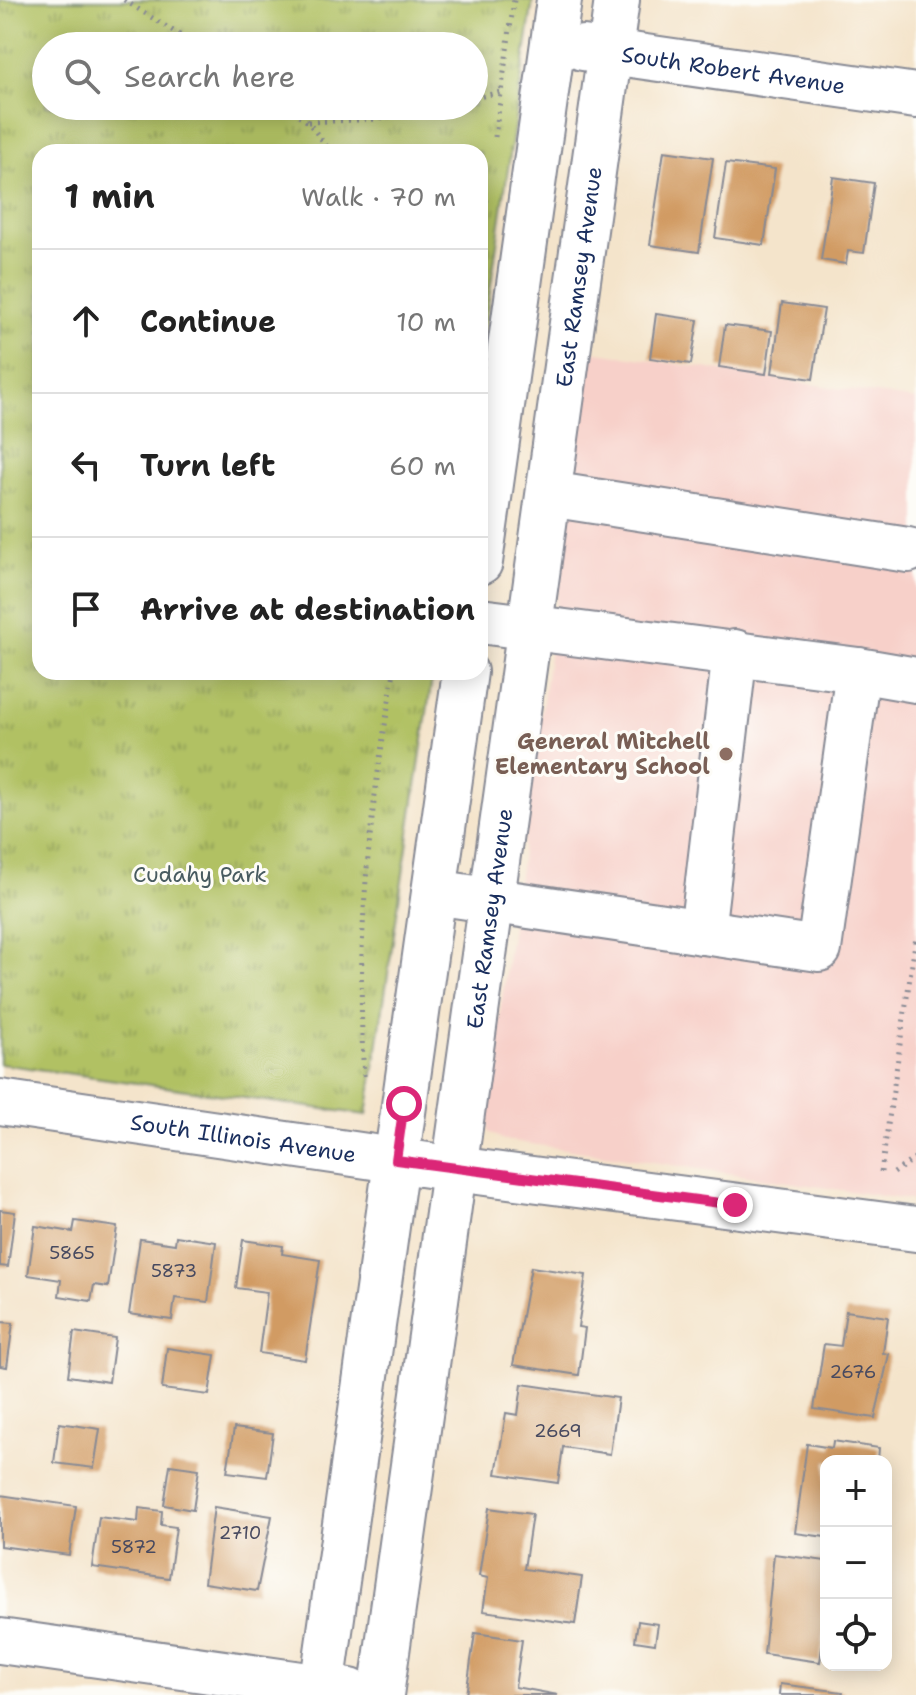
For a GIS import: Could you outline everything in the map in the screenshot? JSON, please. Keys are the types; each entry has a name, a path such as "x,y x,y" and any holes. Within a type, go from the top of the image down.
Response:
{"street":[{"path":"488,505 559,0"},
{"name":"East Ramsey Avenue","path":"381,1695 617,0"},
{"name":"South Robert Avenue","path":"553,43 916,96"},
{"path":"549,494 908,550"},
{"path":"488,622 735,652 916,680"},
{"path":"702,932 735,652"},
{"path":"434,892 819,949 858,670"},
{"path":"321,1691 464,680"},
{"name":"South Illinois Avenue","path":"0,1102 455,1169 916,1229"},
{"path":"0,1641 321,1691 381,1695"}],"path":[{"path":"495,139 514,0"},
{"path":"126,1 175,32"},
{"path":"305,120 325,144"},
{"path":"308,122 355,120"},
{"path":"488,190 489,184"},
{"path":"365,1084 359,973 364,877 393,680"},
{"path":"881,1172 916,937"},
{"path":"894,1173 916,1157"}],"shaded area":[{"name":"General Mitchell Elementary School","path":"591,351 916,400 916,1201 504,1140 489,1132 487,1108"}],"green space":[{"name":"Cudahy Park","path":"0,0 533,0 488,304 488,144 32,144 32,680 432,680 367,1115 0,1064"}],"building":[{"path":"664,151 713,158 699,252 650,245"},
{"path":"726,163 775,169 764,245 715,238"},
{"path":"833,177 874,183 864,253 848,251 846,264 821,260"},
{"path":"782,303 824,309 813,379 772,373"},
{"path":"656,314 698,320 691,364 650,358"},
{"path":"725,325 772,331 766,374 719,367"},
{"path":"0,1210 15,1212 8,1267 0,1266"},
{"path":"75,1221 117,1227 108,1287 94,1285 91,1301 59,1296 61,1280 28,1275 35,1226 73,1232"},
{"path":"176,1236 216,1242 208,1302 175,1298 172,1320 129,1314 140,1239 175,1244"},
{"path":"243,1240 283,1246 282,1254 320,1260 305,1360 259,1353 267,1292 236,1288"},
{"path":"531,1267 586,1275 578,1327 585,1328 579,1375 513,1365"},
{"path":"846,1311 888,1317 883,1353 889,1354 875,1418 814,1409 824,1344 841,1346"},
{"path":"0,1322 13,1323 7,1367 0,1366"},
{"path":"74,1332 115,1338 109,1382 68,1376"},
{"path":"167,1348 215,1355 209,1395 162,1389"},
{"path":"522,1384 618,1398 610,1454 563,1447 558,1483 496,1474 506,1413 518,1415"},
{"path":"59,1423 100,1429 94,1468 54,1463"},
{"path":"234,1428 273,1433 267,1477 227,1472"},
{"path":"833,1441 879,1448 878,1455 820,1455 820,1536 795,1533 807,1444 832,1448"},
{"path":"170,1465 199,1469 193,1510 164,1505"},
{"path":"0,1495 76,1506 69,1555 0,1546"},
{"path":"214,1507 272,1516 257,1591 204,1583"},
{"path":"139,1508 162,1511 161,1525 176,1527 169,1578 92,1567 99,1517 138,1522"},
{"path":"489,1508 532,1514 524,1569 582,1577 575,1624 483,1611 488,1578 479,1576"},
{"path":"774,1554 820,1560 820,1662 764,1654"},
{"path":"638,1621 658,1624 655,1644 635,1641"},
{"path":"475,1633 522,1640 515,1687 558,1695 466,1695"},
{"path":"780,1684 843,1692 842,1695 779,1695"}],"place":[{"name":"General Mitchell Elementary School","path":"726,754"}],"route":[{"path":"404,1104 396,1160 735,1205"}]}
